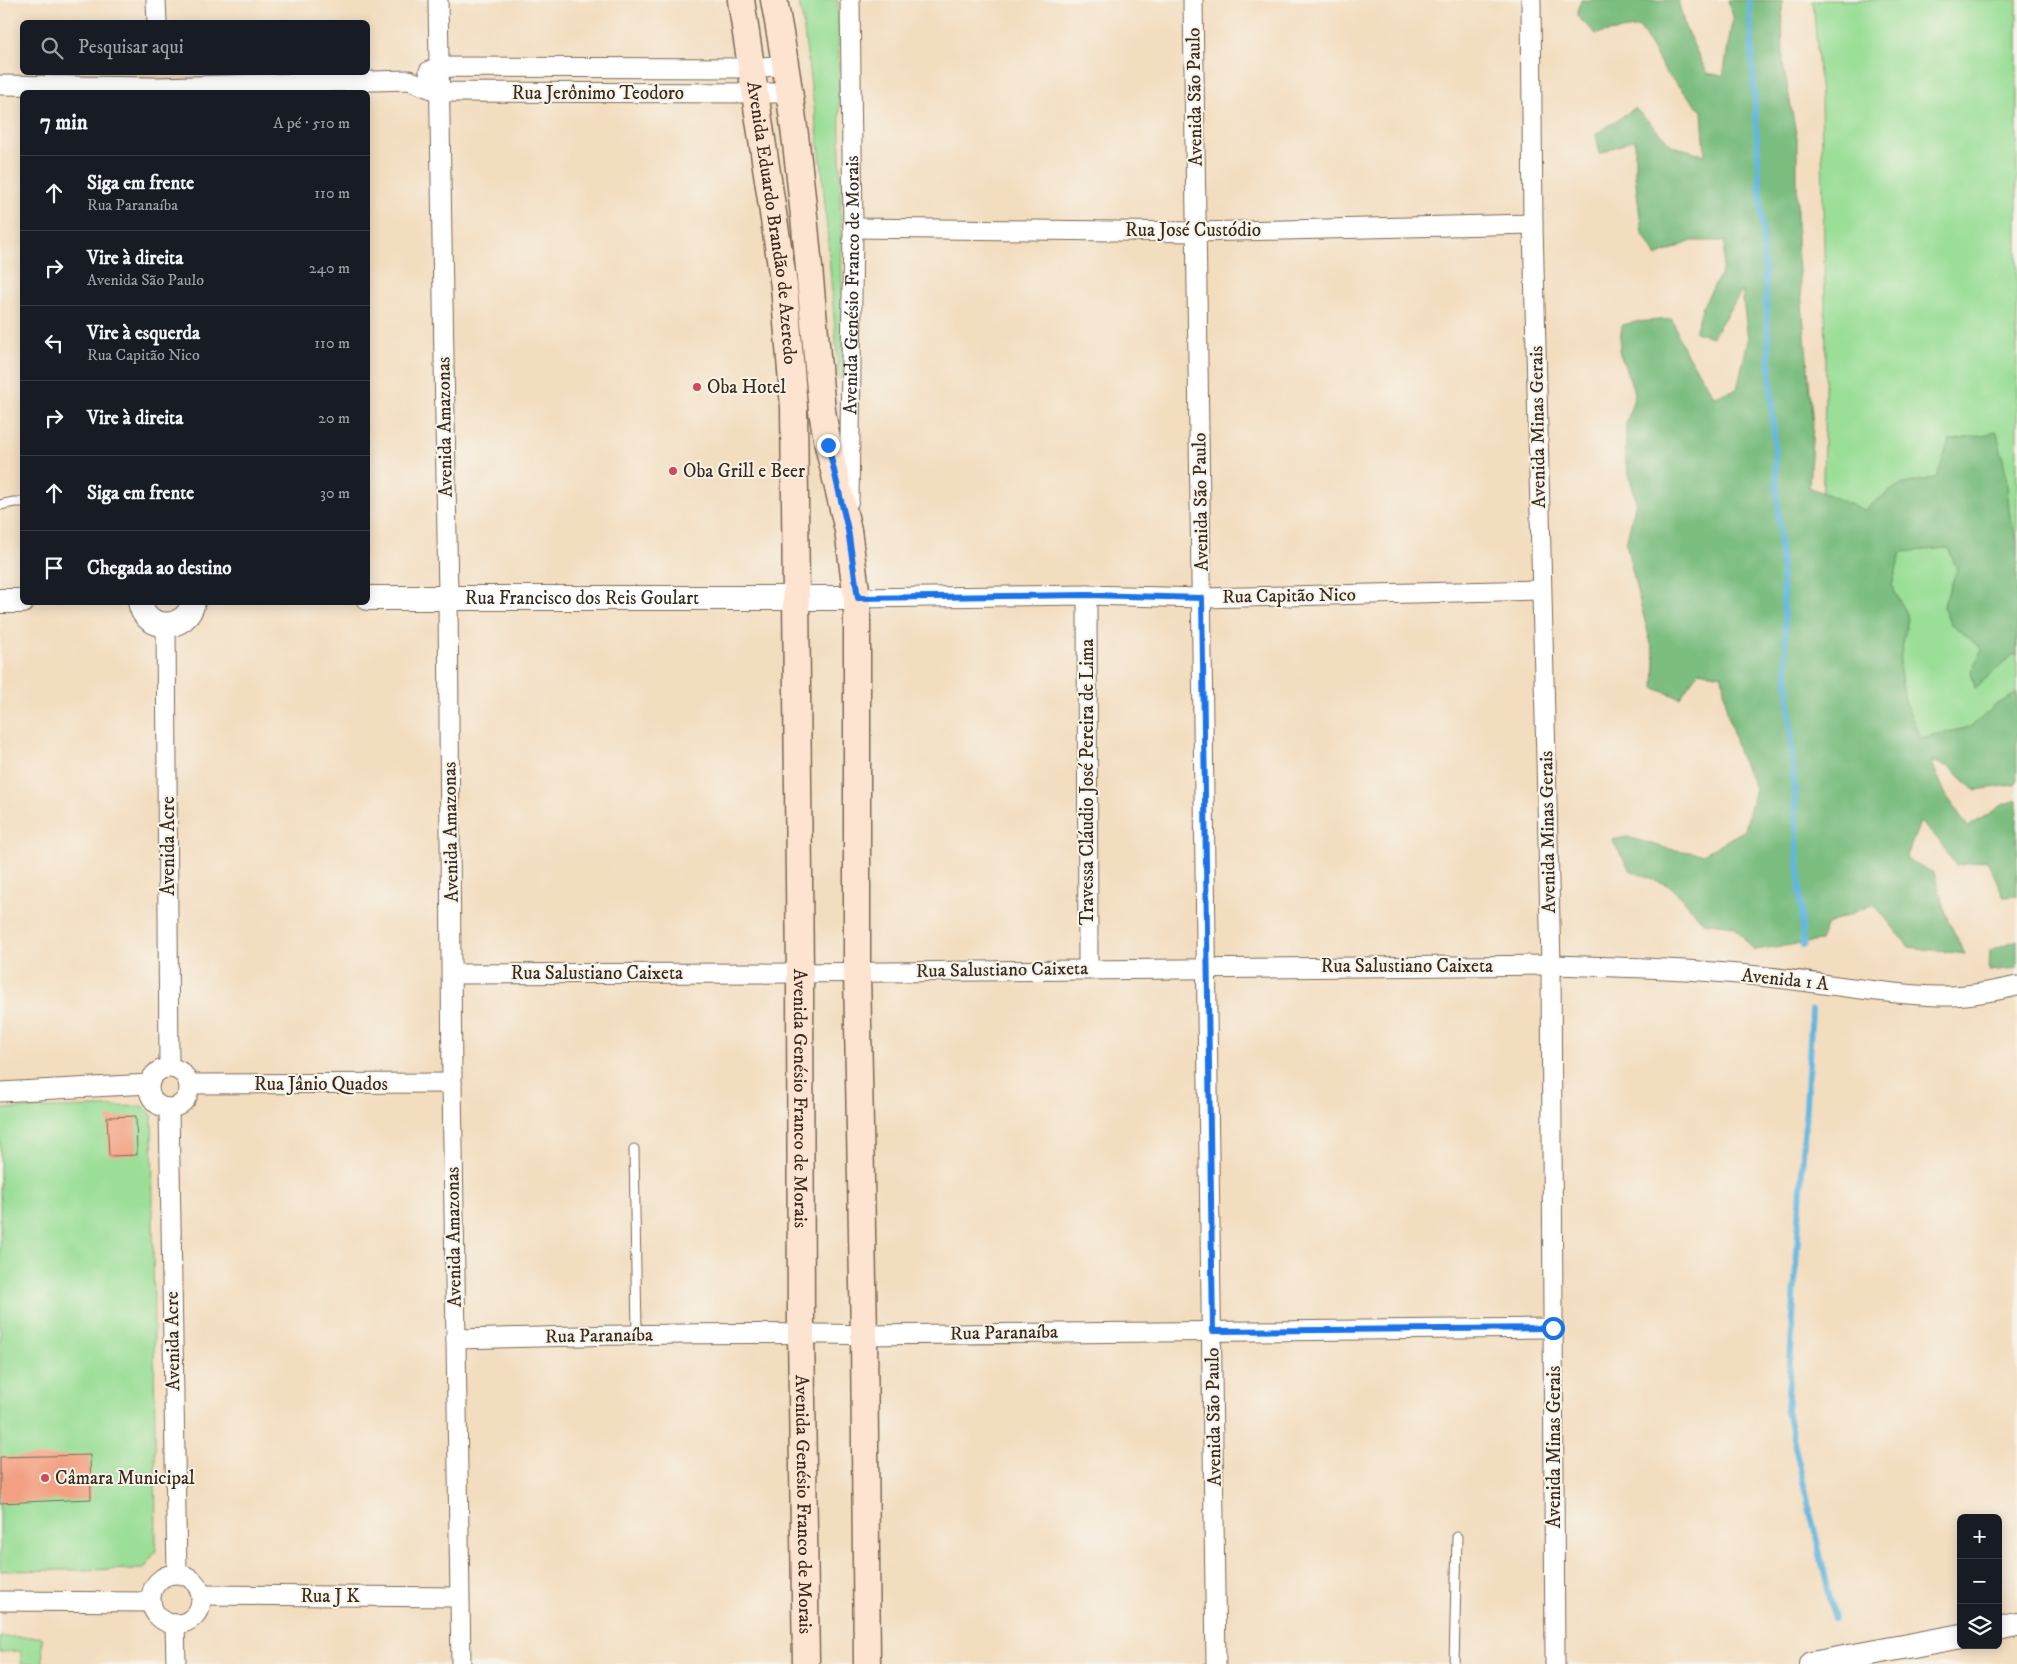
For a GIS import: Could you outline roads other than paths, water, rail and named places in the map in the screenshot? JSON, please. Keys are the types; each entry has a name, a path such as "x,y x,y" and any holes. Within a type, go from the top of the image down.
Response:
{"main road":[{"name":"Avenida Eduardo Brandão de Azeredo","path":"742,0 783,278 794,407 795,597"},
{"name":"Avenida Eduardo Brandão de Azeredo","path":"774,0 797,143 822,411 848,530"},
{"name":"Avenida Genésio Franco de Morais","path":"848,530 858,598 856,972 864,1335 866,1664"},
{"name":"Avenida Genésio Franco de Morais","path":"795,597 800,973 801,1333 806,1664"}],"street":[{"path":"156,0 157,20"},
{"name":"Avenida Amazonas","path":"438,0 448,598 460,1664"},
{"name":"Avenida Genésio Franco de Morais","path":"848,530 853,228 850,0"},
{"name":"Avenida São Paulo","path":"1193,0 1206,968 1213,1331 1216,1664"},
{"name":"Avenida Minas Gerais","path":"1531,0 1533,224 1551,965 1555,1664"},
{"name":"Rua Jerônimo Teodoro","path":"409,80 438,67 752,68 786,66"},
{"name":"Rua Jerônimo Teodoro","path":"0,85 409,80 439,92 790,93"},
{"name":"Rua José Custódio","path":"853,228 1197,232 1533,224"},
{"name":"Rua Capitão Nico","path":"858,598 1087,595 1202,598 1541,590"},
{"name":"Travessa Cláudio José Pereira de Lima","path":"1087,595 1088,969"},
{"path":"795,597 858,598"},
{"name":"Rua Francisco dos Reis Goulart","path":"370,598 795,597"},
{"path":"0,602 20,601"},
{"path":"141,605 145,615 150,620 166,625 182,620 188,614 191,605"},
{"name":"Avenida Acre","path":"166,625 169,1068"},
{"name":"Rua Salustiano Caixeta","path":"452,974 800,973 1551,965"},
{"name":"Avenida 1 A","path":"1551,965 1663,968 1767,977 1898,993 1939,996 1969,995 2017,986"},
{"path":"169,1068 182,1072 189,1084 187,1098 176,1107 169,1108 162,1107 152,1098 149,1084 156,1072 169,1068"},
{"name":"Rua Jânio Quados","path":"189,1084 452,1083"},
{"path":"0,1092 149,1084"},
{"name":"Avenida Acre","path":"169,1108 177,1573"},
{"name":"Rua Paranaíba","path":"456,1339 637,1334 801,1333 864,1335 1553,1328"},
{"path":"177,1573 186,1575 193,1580 199,1587 202,1595 201,1604 192,1619 184,1623 167,1623 159,1618 151,1602 151,1594 161,1579 177,1573"},
{"name":"Rua J K","path":"202,1595 458,1597"},
{"path":"0,1601 151,1602"},
{"path":"175,1624 176,1664"},
{"path":"2002,1627 2017,1625"},
{"path":"1812,1664 1871,1659 1957,1637"}],"lane":[{"path":"0,506 20,502"},
{"path":"634,1149 637,1334"},
{"path":"1454,1664 1457,1537"}],"waterway":[{"path":"1749,0 1803,945"},
{"path":"1812,1010 1787,1412 1835,1619"}],"place":[{"name":"Oba Hotel","path":"697,387"},
{"name":"Oba Grill e Beer","path":"673,471"},
{"name":"Câmara Municipal","path":"45,1478"}]}
